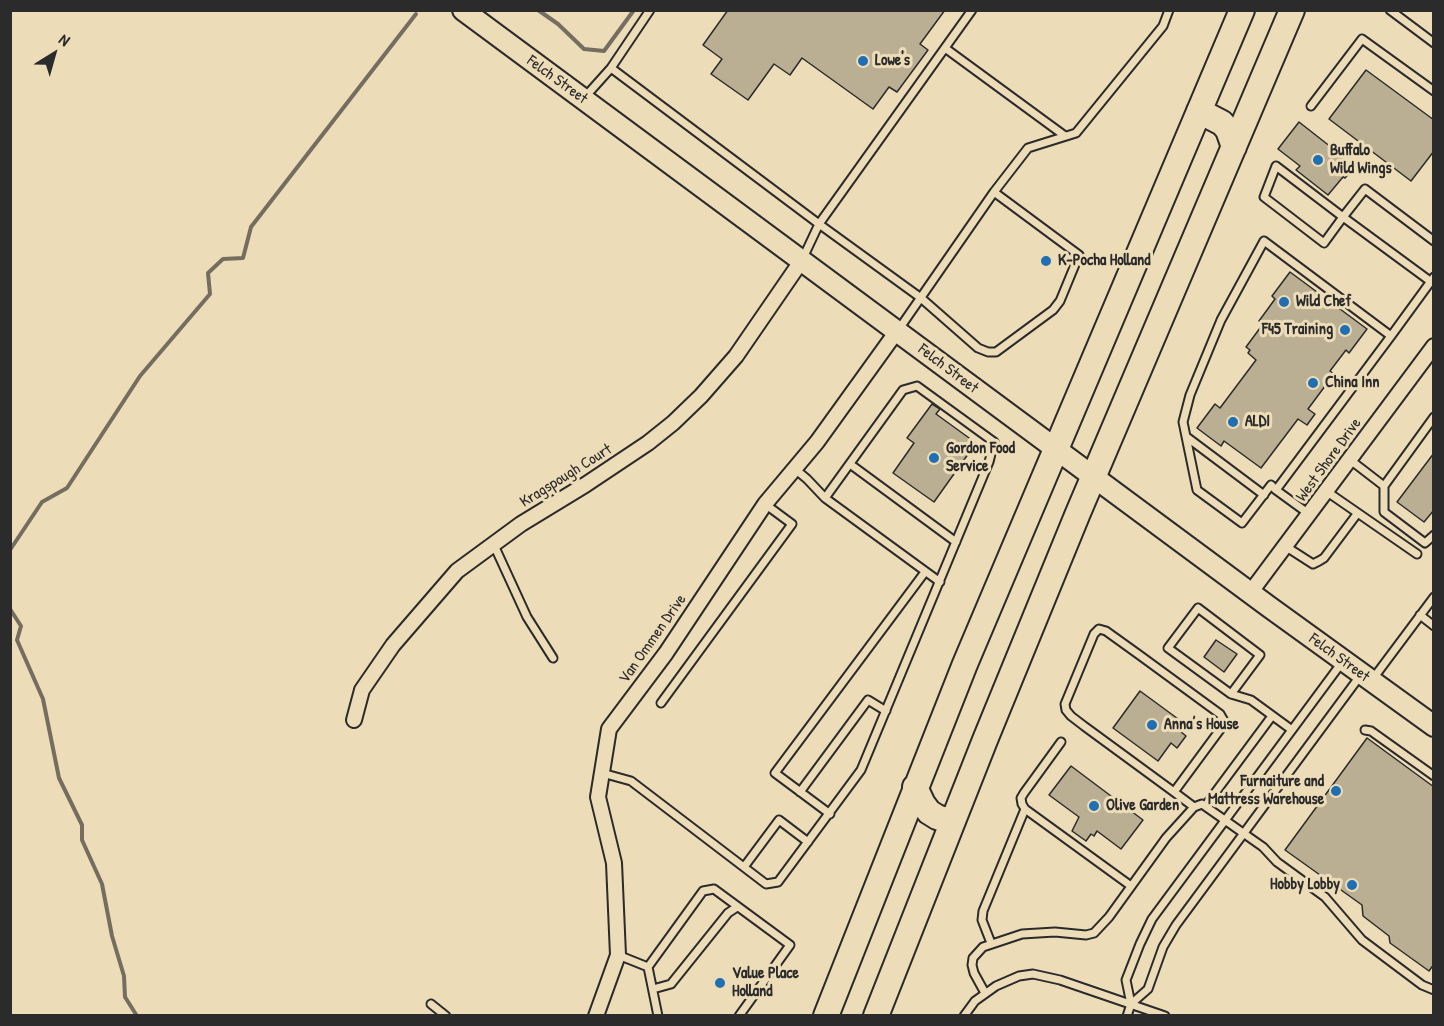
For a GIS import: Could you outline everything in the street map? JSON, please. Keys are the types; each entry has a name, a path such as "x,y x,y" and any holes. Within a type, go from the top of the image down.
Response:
{"highway":[{"path":"826,1016 915,787 1242,10"},
{"path":"876,1016 951,822 1292,10"},
{"path":"1199,111 1222,123 1228,130 1234,147"},
{"path":"915,787 922,804 929,812 951,822"}],"street":[{"name":"Felch Street","path":"463,10 1250,593 1434,726"},
{"name":"Kragspough Court","path":"354,720 362,690 393,645 457,571 494,543 630,455 673,423 701,396 735,356 802,260"},
{"name":"Van Ommen Drive","path":"596,1016 618,955 614,863 598,797 609,729 666,653 765,504 795,469 897,331"},
{"name":"West Shore Drive","path":"1250,593 1433,347"}],"lane":[{"path":"583,99 611,68 650,10"},
{"path":"802,260 819,224 972,10"},
{"path":"897,331 994,192 1028,148 1076,132 1163,26 1169,10"},
{"path":"1390,10 1434,43"},
{"path":"1311,106 1362,39 1434,91"},
{"path":"945,48 1065,136"},
{"path":"611,68 921,298 978,348 988,352 996,351 1053,310 1060,302 1079,255 994,192"},
{"path":"1276,490 1432,279 1344,217 1276,166 1264,197 1324,243 1344,217 1365,189 1434,241"},
{"path":"1309,514 1271,485 1242,523 1197,490 1183,422 1190,395 1221,320 1264,241 1391,336"},
{"path":"602,773 631,781 766,884 778,882 861,770 989,462 994,442 917,386 903,390 825,498"},
{"path":"1434,417 1384,486 1384,512 1425,543 1434,535"},
{"path":"1188,438 1264,495"},
{"path":"1349,459 1384,486"},
{"path":"850,464 956,542"},
{"path":"795,469 825,498 940,582"},
{"path":"1326,491 1417,554"},
{"path":"661,703 792,524 765,504"},
{"path":"1285,546 1313,564 1324,558 1357,514"},
{"path":"494,543 527,616 553,658"},
{"path":"830,814 775,773 925,572"},
{"path":"1127,1016 1131,1004 1148,988 1163,947 1176,925 1244,833 1366,678 1434,597"},
{"path":"1232,694 1260,655 1197,608 1168,648 1232,694 1251,700 1292,730"},
{"path":"1420,615 1434,627"},
{"path":"1174,792 1222,727 1224,721 1220,714 1106,631 1099,629 1094,634 1065,704 1066,710 1071,716 1194,807"},
{"path":"1131,1004 1126,980 1146,930 1343,661"},
{"path":"800,792 868,700 886,711"},
{"path":"1206,805 1272,716"},
{"path":"1365,730 1371,730 1434,776"},
{"path":"990,943 982,920 983,911 1025,809 1022,798 1061,742"},
{"path":"985,993 972,965 977,952 990,943 1022,934 1055,932 1086,935 1100,929 1166,838 1197,804 1206,805 1263,847 1277,862 1325,897 1362,940 1422,985 1434,990"},
{"path":"1025,809 1131,886"},
{"path":"744,867 779,820 808,842"},
{"path":"658,1016 648,967 704,891 714,889 790,945 738,1016"},
{"path":"653,989 671,984 728,913 737,907"},
{"path":"618,955 648,967"},
{"path":"964,1016 985,993 1007,980 1033,974 1060,980 1165,1016"},
{"path":"431,1004 446,1016"}],"building":[{"name":"Lowe's","path":"728,10 945,10 920,44 928,50 897,92 889,87 873,109 802,58 790,75 774,64 748,100 711,74 722,59 703,45"},
{"path":"1366,70 1434,120 1434,151 1411,181 1329,119"},
{"name":"Buffalo Wild Wings","path":"1299,122 1345,158 1342,162 1352,170 1328,195 1296,170 1300,166 1278,149"},
{"path":"1290,272 1367,329 1349,353 1346,350 1330,371 1334,374 1308,409 1315,414 1307,425 1298,419 1261,468 1224,441 1221,446 1197,428 1215,404 1220,408 1256,360 1248,353 1250,350 1246,347 1263,324 1259,321 1275,299 1272,296"},
{"name":"Gordon Food Service","path":"932,404 940,409 936,414 976,443 934,502 893,473 914,443 907,438"},
{"path":"1434,453 1434,510 1424,522 1397,502"},
{"path":"1216,640 1237,654 1224,672 1204,657"},
{"path":"1140,691 1185,724 1180,731 1186,736 1177,748 1171,743 1158,761 1113,728"},
{"path":"1367,738 1434,787 1434,964 1429,971 1390,943 1389,936 1363,916 1362,905 1285,850"},
{"name":"Olive Garden","path":"1071,766 1143,820 1121,849 1097,831 1094,836 1091,834 1086,841 1072,831 1079,817 1049,795"}],"waterway":[{"path":"538,10 558,24 584,49 604,51 634,10"},
{"path":"10,550 42,502 67,488 140,376 210,294 208,273 223,259 243,258 251,227 416,14"},
{"path":"10,609 21,626 17,640 43,699 59,778 82,825 82,840 102,884 112,936 124,976 125,997 137,1016"}],"place":[{"name":"Lowe's","path":"863,61"},
{"name":"Buffalo Wild Wings","path":"1318,160"},
{"name":"K-Pocha Holland","path":"1046,261"},
{"name":"Wild Chef","path":"1284,302"},
{"name":"F45 Training","path":"1345,330"},
{"name":"China Inn","path":"1313,383"},
{"name":"ALDI","path":"1233,422"},
{"name":"Gordon Food Service","path":"934,458"},
{"name":"Anna’s House","path":"1152,725"},
{"name":"Furnaiture and Mattress Warehouse","path":"1336,791"},
{"name":"Olive Garden","path":"1094,806"},
{"name":"Hobby Lobby","path":"1352,885"},
{"name":"Value Place Holland","path":"720,983"}]}
